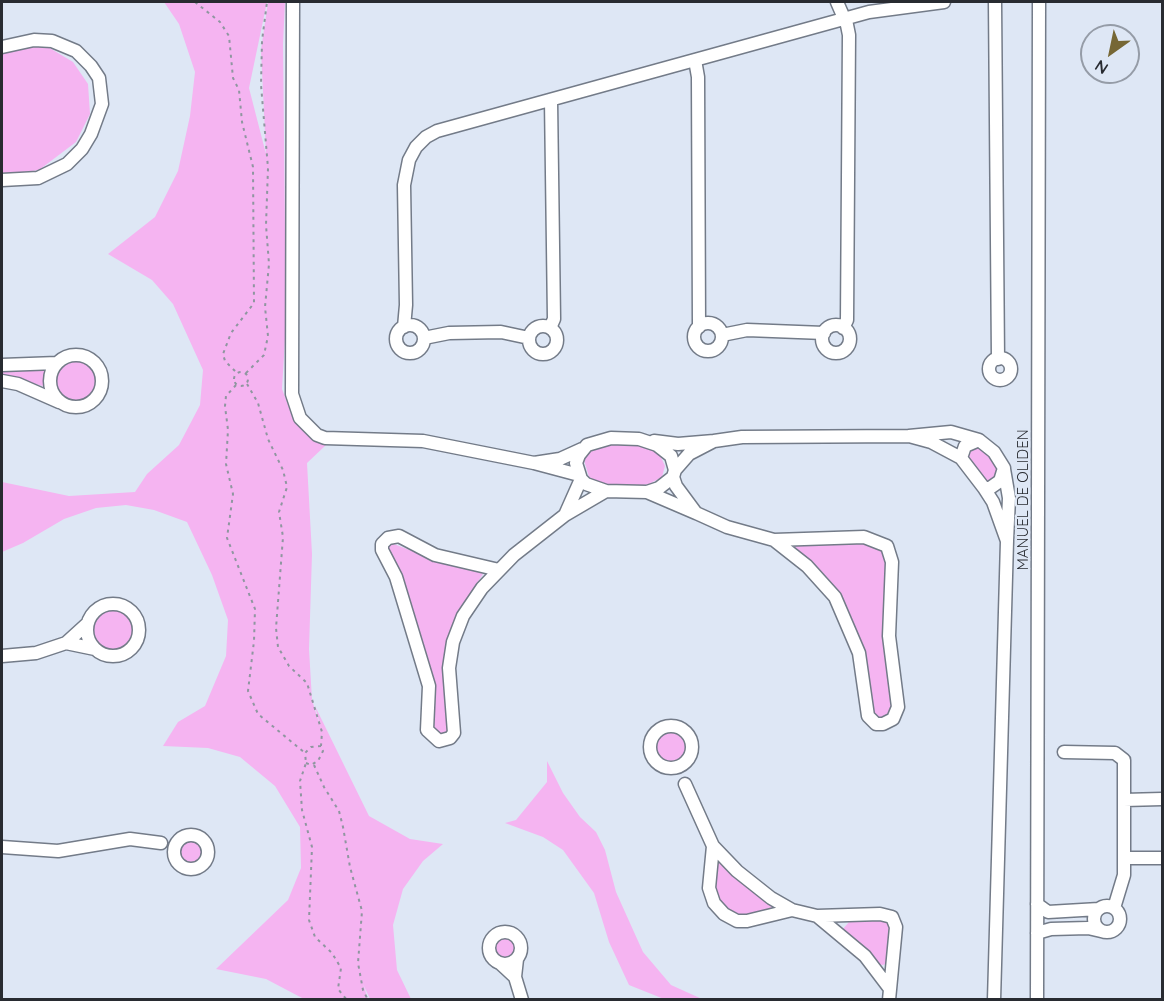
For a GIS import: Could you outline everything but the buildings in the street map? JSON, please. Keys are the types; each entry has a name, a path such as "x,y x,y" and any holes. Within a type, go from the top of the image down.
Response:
{"street":[{"path":"293,2 292,394 300,418 317,435 325,438 423,441 534,463 580,477"},
{"path":"837,2 849,35 847,320 843,327"},
{"path":"404,327 417,327 424,338 422,347 415,352 401,350 396,338 404,327 404,185 409,160 416,147 436,131 845,19 892,2"},
{"path":"869,12 944,2"},
{"path":"995,2 998,358"},
{"name":"MANUEL DE OLIDEN","path":"1037,999 1039,2"},
{"path":"2,46 34,40 52,42 76,51 92,66 99,78 102,104 91,134 67,164 38,178 2,180"},
{"path":"695,60 698,77 699,327 695,340 704,350 717,348 722,335"},
{"path":"550,328 554,319 551,100"},
{"path":"699,327 711,323 722,335"},
{"path":"537,327 550,328 556,334 556,343 548,353 535,351 530,338 537,327"},
{"path":"830,327 843,327 849,334 849,343 841,352 827,350 823,342 824,333 830,327"},
{"path":"722,335 747,330 824,333"},
{"path":"424,338 449,333 501,332 530,338"},
{"path":"2,381 31,389 63,404 81,406 96,398 100,390 100,372 90,359 81,355 73,355 57,363 52,369 50,385 57,399 63,404"},
{"path":"2,365 57,363"},
{"path":"534,463 560,459 611,438 678,444 741,437 909,436 951,432 979,440 994,452 1004,468 1009,498 994,999"},
{"path":"909,436 931,442 961,458 993,502 1007,541"},
{"path":"646,440 671,456 676,486 696,513"},
{"path":"961,458 964,446 979,440"},
{"path":"582,449 576,463 580,477 586,484 606,491 647,492 659,488 689,454 714,441"},
{"path":"984,488 996,485 1004,468"},
{"path":"565,515 580,477"},
{"path":"499,570 435,555 399,536 388,538 382,544 382,550 399,587 429,686 430,706 426,724 429,735 434,739 445,741 454,733 449,668 457,628 471,602 525,545 565,515 606,491"},
{"path":"647,492 727,526 774,540 864,537 882,542 889,550 893,572 889,636 898,707 893,719 876,724 868,716 859,653 835,597 807,566 774,540"},
{"path":"2,656 36,652 66,644 95,649 112,656 129,651 135,644 139,627 131,611 115,604 98,608 88,622 66,644"},
{"path":"88,622 88,637 95,649"},
{"path":"685,784 692,747 687,734 675,727 668,727 655,734 650,747 655,760 685,784 713,846 754,886 792,910 817,916 880,914 892,917 896,927 889,994"},
{"path":"1064,752 1115,753 1124,760 1124,884 1114,908"},
{"path":"667,768 678,767 688,760"},
{"path":"1124,800 1162,799"},
{"path":"2,847 58,851 130,839 161,843 191,835 202,839 208,849 206,860 192,869 181,866 175,856 161,843"},
{"path":"175,856 175,847 180,839"},
{"path":"713,846 709,888 714,903 724,915 737,921 747,921 792,910"},
{"path":"1124,858 1162,858"},
{"path":"1037,904 1048,912 1099,909 1106,906 1114,908 1120,915 1117,927 1110,932 1088,927 1051,929 1037,933"},
{"path":"1099,909 1094,921 1101,931"},
{"path":"817,916 865,956 889,994"},
{"path":"515,977 492,958 489,948 493,938 502,932 517,938 521,948 515,977 522,999"},
{"path":"501,964 510,963 518,958"}],"path":[{"path":"195,2 220,22 229,36 233,78 239,90 242,122 253,167 254,303 231,333 223,354 225,361 237,373 246,373 264,355 268,336 265,307 269,264 266,225 268,168 261,85 262,41 267,2"},
{"path":"236,385 234,378 237,373"},
{"path":"246,373 247,384 258,403 268,439 283,470 287,487 279,512 283,537 276,628 278,646 289,666 307,683 322,732 321,756 314,764"},
{"path":"236,385 243,387 247,384"},
{"path":"236,385 226,396 225,406 228,430 226,464 232,494 227,538 255,609 248,691 258,714 305,753 306,763 299,789 312,847 309,920 315,937 332,953 341,968 339,989 347,999"},
{"path":"305,753 311,747 321,746"},
{"path":"306,763 314,764"},
{"path":"314,764 324,787 339,811 343,826 350,867 362,911 358,963 363,990 368,999"}],"shaded area":[{"path":"164,2 267,2 249,88 266,154 261,50 268,2 285,2 283,44 286,322 282,389 294,421 310,437 326,445 307,463 312,554 309,649 312,700 321,729 315,706 369,816 410,839 443,844 423,861 403,889 393,925 397,970 411,999 370,999 363,984 368,999 304,999 266,979 216,969 288,900 301,868 300,827 275,786 240,757 208,748 163,746 178,722 205,706 226,656 228,620 212,575 187,522 154,510 126,505 96,508 64,519 23,543 2,552 2,482 69,496 135,492 147,474 179,445 200,405 203,370 173,304 152,280 108,254 155,217 178,171 190,116 195,72 179,24"},
{"path":"28,46 48,47 73,62 88,84 90,114 76,142 39,170 2,173 2,53"},
{"path":"75,359 90,365 96,380 90,395 75,401 60,395 54,380 60,365"},
{"path":"2,368 35,370 47,368 43,386 2,376"},
{"path":"633,441 658,451 665,466 662,477 649,484 607,487 589,477 584,460 588,452 596,447"},
{"path":"972,444 989,452 1001,470 997,481 986,483 964,457"},
{"path":"865,541 882,547 888,557 884,632 894,711 888,718 880,719 874,715 863,647 848,609 823,574 794,546 796,542"},
{"path":"391,543 447,564 477,570 483,574 457,613 447,642 443,679 451,726 442,736 432,732 433,712 389,556 387,545"},
{"path":"112,608 127,614 133,629 127,644 112,650 97,644 91,629 97,614"},
{"path":"671,731 683,736 688,748 683,760 671,765 659,760 654,748 659,736"},
{"path":"547,761 563,793 580,817 596,832 605,850 616,892 643,952 671,985 702,999 664,999 629,985 609,942 594,893 563,850 543,837 505,823 516,820 547,782"},
{"path":"191,840 200,844 204,853 200,862 191,866 182,862 178,853 182,844"},
{"path":"718,862 773,904 773,907 742,917 722,908 713,891 715,865"},
{"path":"877,917 892,923 887,964 882,965 876,963 843,929 849,922"},
{"path":"505,935 514,939 518,948 514,957 505,961 496,957 492,948 496,939"}]}
